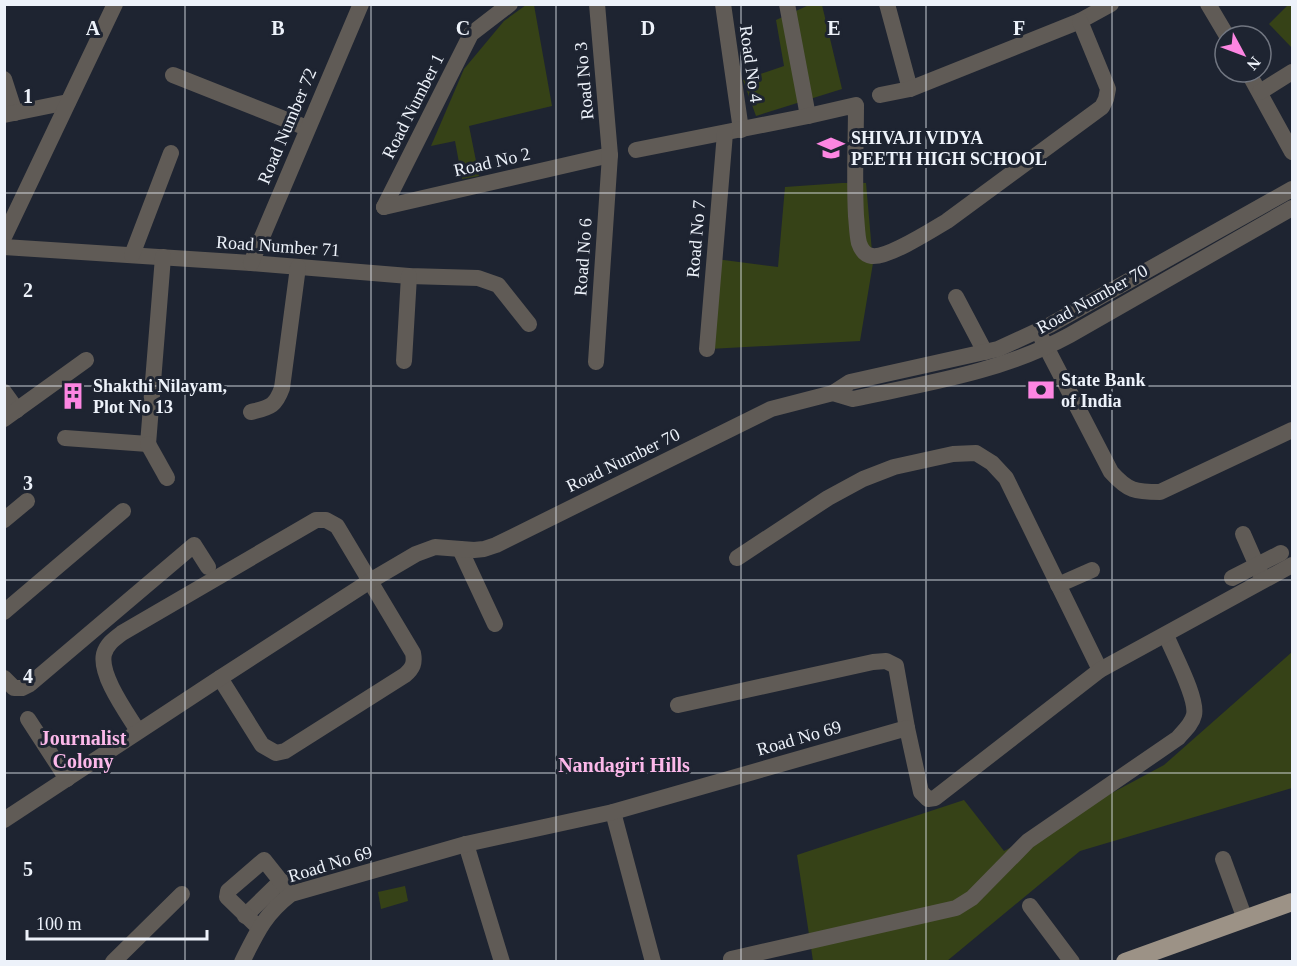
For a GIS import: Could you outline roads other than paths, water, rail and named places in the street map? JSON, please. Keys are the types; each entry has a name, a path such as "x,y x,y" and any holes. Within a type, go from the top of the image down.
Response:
{"main road":[{"path":"1125,962 1293,903"}],"street":[{"path":"4,237 115,4"},
{"name":"Road Number 1","path":"384,207 471,34 510,4"},
{"name":"Road No 3","path":"597,4 610,155"},
{"name":"Road No 4","path":"723,4 733,131"},
{"path":"787,4 808,116"},
{"path":"887,4 910,89"},
{"path":"880,95 910,89 1080,21 1111,4"},
{"path":"1208,4 1220,24"},
{"name":"Road Number 72","path":"251,263 357,6"},
{"path":"636,150 856,105 858,241 862,250 873,256 882,255 923,236 946,221 1102,107 1108,89 1080,21"},
{"path":"1260,92 1293,72"},
{"path":"173,75 307,128"},
{"path":"4,79 10,114 68,102"},
{"path":"1255,84 1293,152"},
{"name":"Road No 7","path":"707,349 733,131"},
{"path":"132,255 171,153"},
{"name":"Road No 2","path":"384,207 610,155"},
{"name":"Road No 6","path":"596,362 610,155"},
{"path":"833,393 850,382 985,352 1016,342 1293,189"},
{"name":"Road Number 70","path":"4,820 370,581 416,554 435,547 484,549 496,545 771,409 833,393 853,399 993,368 1046,348 1293,208"},
{"name":"Road Number 71","path":"4,247 409,276 478,278 498,285 529,324"},
{"path":"163,257 148,444 167,478"},
{"path":"251,412 273,406 282,388 298,267"},
{"path":"404,361 409,276"},
{"path":"956,297 985,352"},
{"path":"1038,331 1111,472 1123,485 1136,492 1160,492 1293,430"},
{"path":"4,392 11,415 86,360"},
{"path":"65,438 148,444"},
{"path":"737,558 828,498 863,479 894,467 953,454 976,453 992,463 1006,478 1100,670"},
{"path":"4,520 27,501"},
{"path":"4,612 123,511"},
{"path":"138,731 107,678 104,654 111,642 122,633 316,520 326,520 337,526 413,653 415,661 405,675 285,751 276,753 262,745 220,678"},
{"path":"1243,534 1263,581"},
{"path":"4,678 14,688 22,688 30,684 194,545 208,567"},
{"path":"460,549 495,624"},
{"path":"1243,593 1233,577 1281,553"},
{"path":"678,705 886,661 896,666 921,792 928,799 935,798 1100,670 1293,565"},
{"path":"1058,585 1092,570"},
{"path":"731,959 956,908 972,898 1028,841 1178,738 1189,726 1194,715 1194,701 1166,635"},
{"path":"28,719 66,778"},
{"name":"Road No 69","path":"242,962 259,928 286,887 613,812 907,728"},
{"path":"613,812 653,962"},
{"path":"466,844 502,962"},
{"path":"1223,859 1245,919"},
{"path":"245,916 286,887 266,861 263,860 228,891 227,897 245,916 259,928"},
{"path":"113,962 182,894"},
{"path":"1030,906 1072,962"}],"place":[{"name":"SHIVAJI VIDYA PEETH HIGH SCHOOL","path":"831,148"},
{"name":"State Bank of India","path":"1041,390"},
{"name":"Shakthi Nilayam, Plot No 13","path":"73,396"}],"district":[{"name":"Journalist Colony","path":"83,750"},
{"name":"Nandagiri Hills","path":"624,765"}]}
